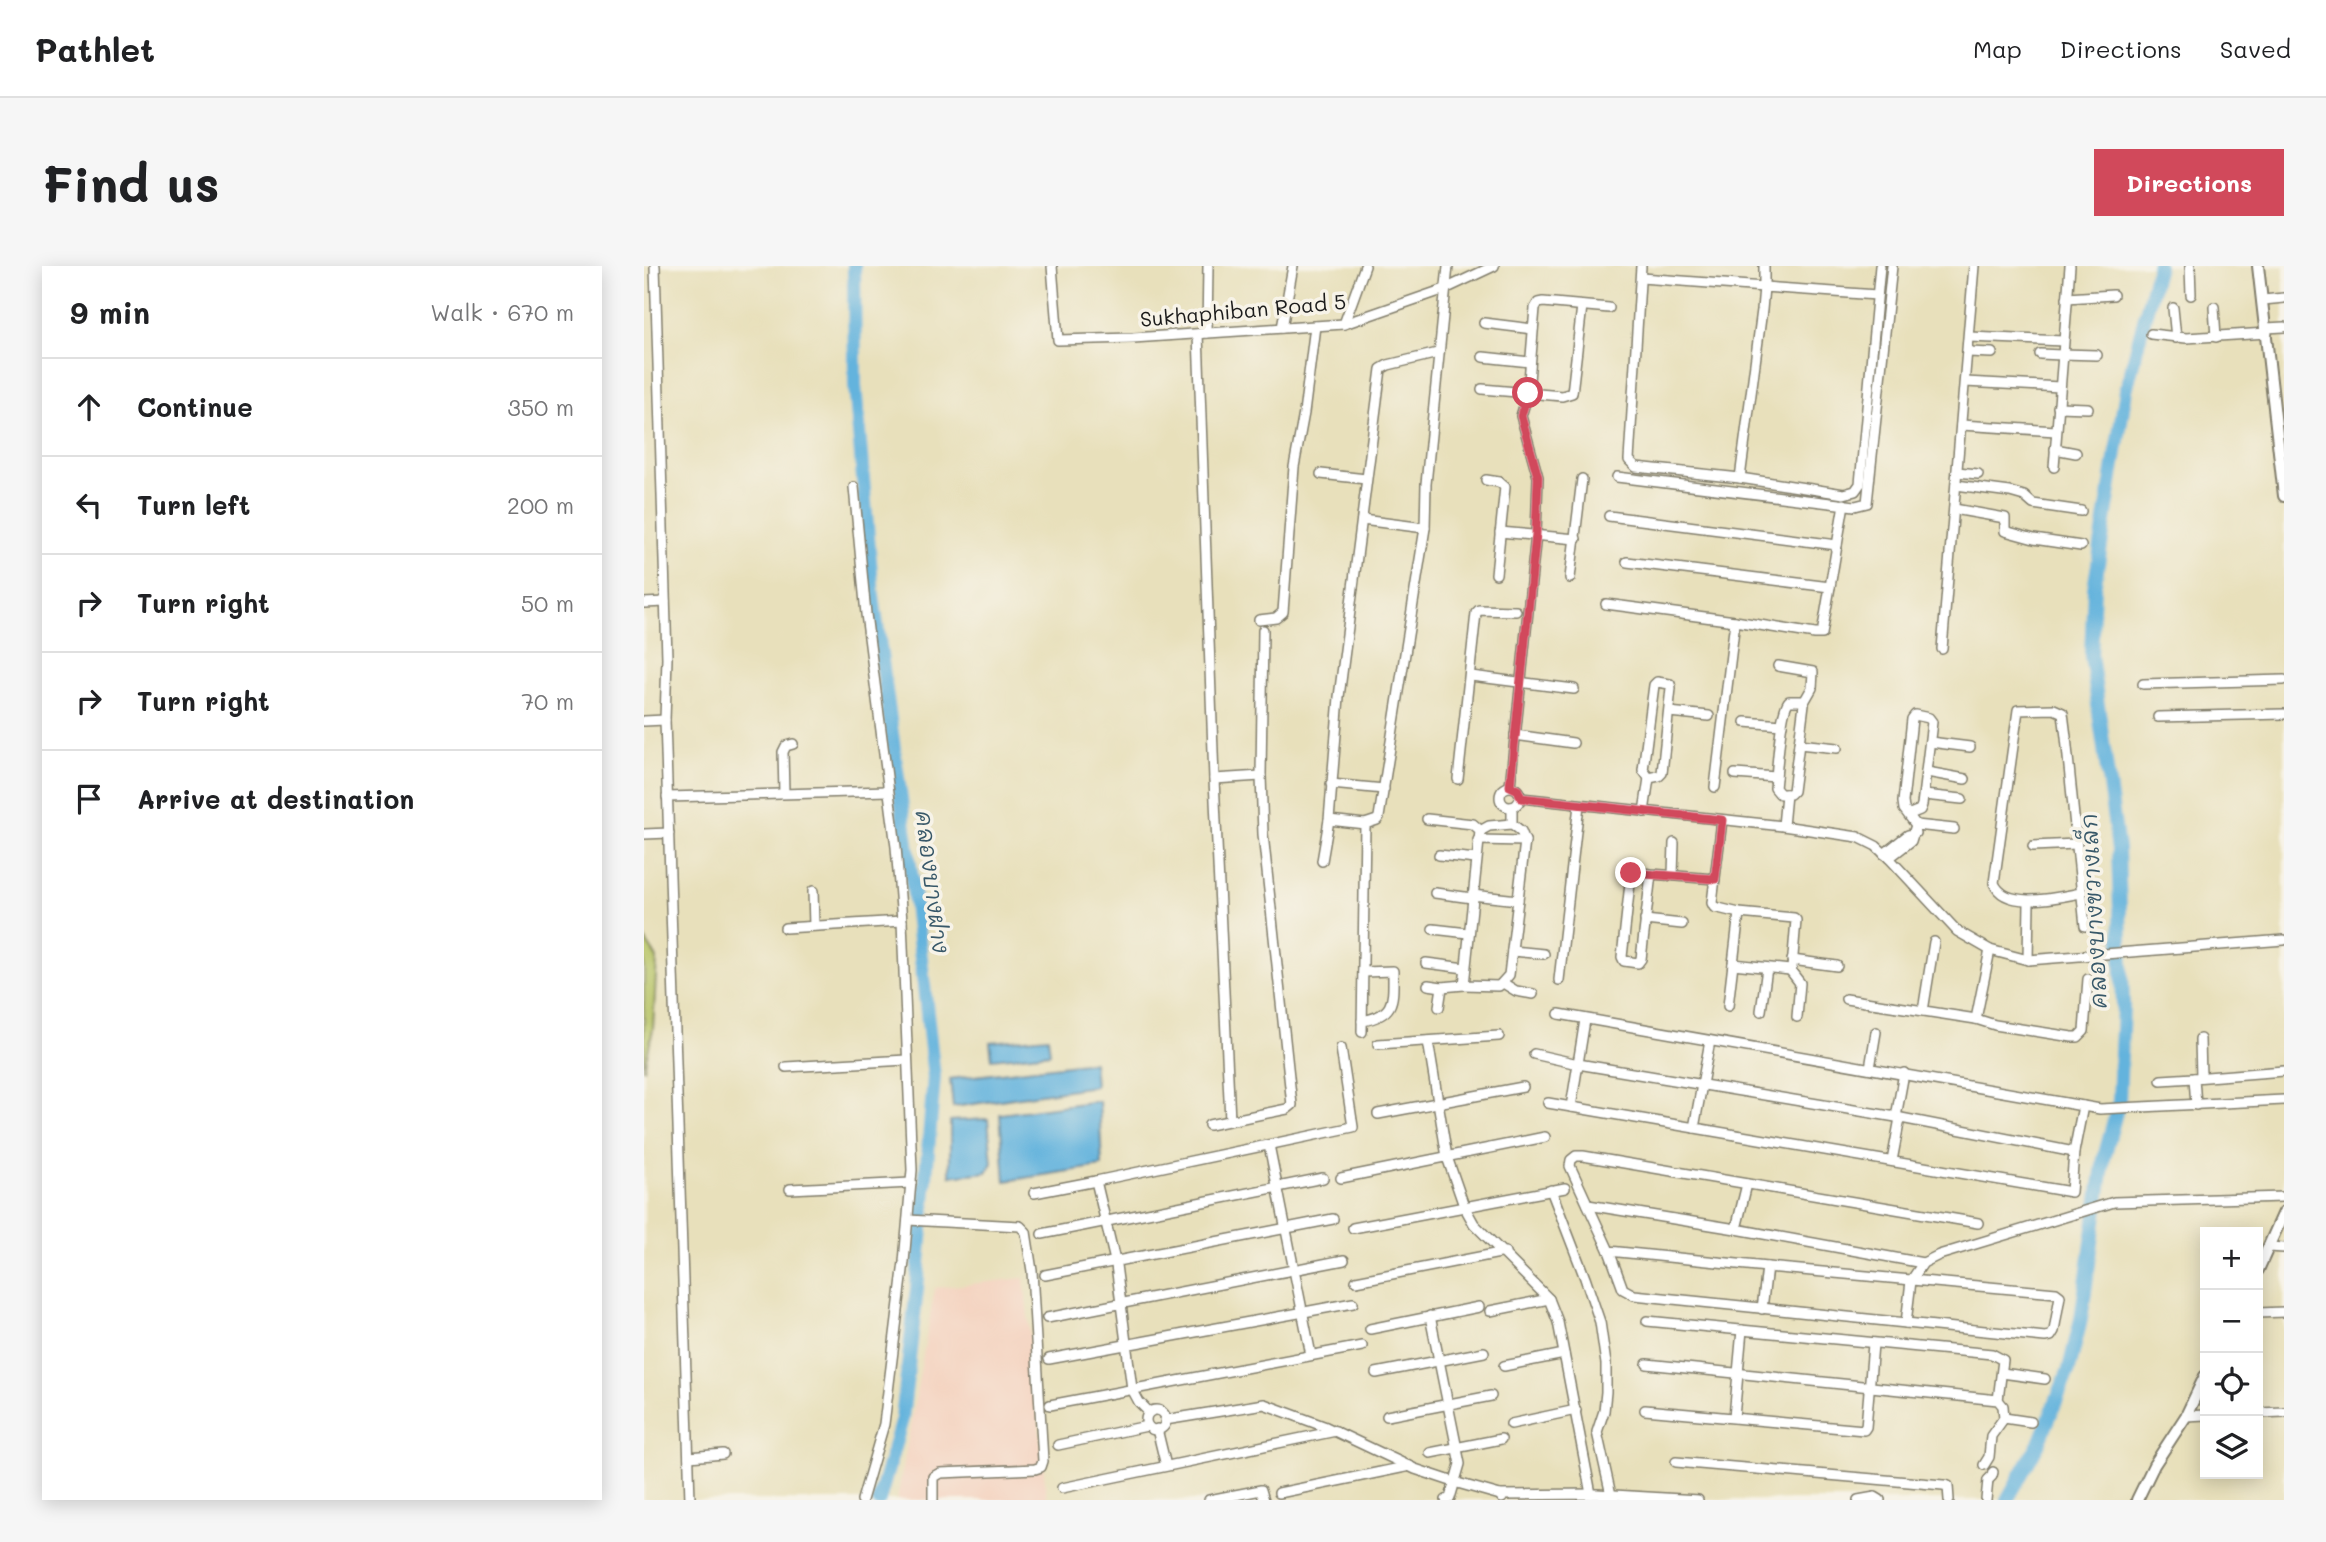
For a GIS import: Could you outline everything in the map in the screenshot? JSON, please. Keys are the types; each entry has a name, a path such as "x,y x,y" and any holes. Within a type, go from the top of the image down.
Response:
{"street":[{"path":"654,266 665,602 667,797 690,1500"},
{"name":"Sukhaphiban Road 5","path":"1052,266 1058,340 1344,324 1445,289 1494,266"},
{"path":"1208,266 1203,333 1214,779 1230,1120"},
{"path":"1282,328 1293,266"},
{"path":"1344,324 1365,266"},
{"path":"1329,820 1365,824 1379,817 1425,528 1426,484 1448,266"},
{"path":"1641,266 1629,460 1636,467 1741,478 1844,494 1854,491 1860,484 1880,266"},
{"path":"1741,478 1761,322 1764,266"},
{"path":"1617,477 1864,505 1867,501 1892,266"},
{"path":"1942,649 1974,266"},
{"path":"2054,467 2070,266"},
{"path":"2190,266 2191,295"},
{"path":"2258,266 2284,496"},
{"path":"1641,278 1877,295"},
{"path":"2067,298 2113,295"},
{"path":"2263,300 2284,298"},
{"path":"1510,786 1536,534 1538,477 1521,416 1528,393 1535,308 1538,303 1543,302 1609,308"},
{"path":"1482,389 1562,396 1572,393 1582,306"},
{"path":"2214,307 2216,337"},
{"path":"2173,308 2176,338"},
{"path":"1484,323 1533,329"},
{"path":"1209,1125 1286,1109 1292,1105 1265,866 1261,776 1261,625 1283,612 1294,467 1315,326"},
{"path":"2151,334 2176,338 2216,337 2284,327"},
{"path":"1969,337 2063,341"},
{"path":"1968,352 1992,353"},
{"path":"1322,862 1329,820 1339,697 1381,369 1438,353"},
{"path":"2040,354 2097,355"},
{"path":"1483,357 1530,362"},
{"path":"1965,382 2060,387"},
{"path":"2058,407 2088,408"},
{"path":"1961,425 2056,431"},
{"path":"2055,449 2076,453"},
{"path":"1957,472 1978,474"},
{"path":"1321,474 1366,480"},
{"path":"1570,578 1582,479"},
{"path":"1486,480 1499,482 1504,487 1496,574"},
{"path":"1956,485 2010,492 2024,496 2033,504 2081,511"},
{"path":"855,487 866,614 896,847 911,1158 908,1220 884,1424 862,1500"},
{"path":"1606,604 1822,634 1844,504"},
{"path":"1954,509 2005,518 2005,531 2081,546"},
{"path":"1609,516 1837,545"},
{"path":"1362,520 1425,528"},
{"path":"1500,532 1576,539"},
{"path":"1627,562 1830,587"},
{"path":"644,603 665,602"},
{"path":"1458,779 1477,612 1516,611"},
{"path":"1715,787 1735,621"},
{"path":"1778,666 1814,673 1812,688 1804,702 1793,791 1783,794 1775,791 1786,702 1804,702"},
{"path":"1471,676 1574,689"},
{"path":"2143,684 2240,688 2284,680"},
{"path":"1644,811 1649,778 1643,770 1655,683 1671,686 1662,773 1649,778"},
{"path":"2081,893 2029,902 2002,893 1994,883 2018,709 2054,709 2063,713 2085,926"},
{"path":"1669,712 1709,716"},
{"path":"2158,717 2284,714"},
{"path":"1887,856 1911,841 1915,829 1903,802 1913,716 1931,719 1924,795 1920,810 1910,814"},
{"path":"644,721 665,720"},
{"path":"1745,722 1782,725"},
{"path":"1515,735 1573,743"},
{"path":"1930,742 1970,747"},
{"path":"785,793 783,752 786,746 793,744"},
{"path":"1799,744 1838,748"},
{"path":"1927,772 1965,779"},
{"path":"1735,774 1776,777"},
{"path":"1214,779 1261,776"},
{"path":"1331,785 1384,789"},
{"path":"1510,786 1518,790 1521,798"},
{"path":"1510,786 1501,792 1500,798 1504,804 1512,807"},
{"path":"667,797 888,791"},
{"path":"1780,825 1783,794"},
{"path":"1924,795 1962,799"},
{"path":"1521,798 1780,825 1858,837 1876,846 1887,856 1957,931 1990,950 2028,960 2284,940"},
{"path":"1512,807 1521,798"},
{"path":"1559,980 1579,805"},
{"path":"1512,807 1512,824"},
{"path":"1427,819 1473,824 1480,836"},
{"path":"1722,820 1712,903 1714,907 1739,913 1794,918 1797,923 1790,970"},
{"path":"1362,1032 1365,824"},
{"path":"1429,985 1493,987 1503,983 1509,975 1525,842 1521,831 1512,824 1489,827 1480,836 1464,985"},
{"path":"1915,829 1954,829"},
{"path":"644,834 669,833"},
{"path":"1480,836 1525,842"},
{"path":"1672,875 1674,843"},
{"path":"2033,846 2076,844"},
{"path":"1439,855 1476,859"},
{"path":"1651,873 1640,961 1624,961 1622,957 1631,873 1651,873 1715,879"},
{"path":"813,891 814,926"},
{"path":"1435,893 1518,900"},
{"path":"2028,960 2029,902"},
{"path":"1627,912 1682,924"},
{"path":"1728,1006 1739,913"},
{"path":"785,928 901,921"},
{"path":"1433,929 1468,933"},
{"path":"1923,1011 1934,942"},
{"path":"1976,1019 1990,950"},
{"path":"1512,951 1544,954"},
{"path":"1793,960 1837,966"},
{"path":"1426,963 1465,968"},
{"path":"1733,964 1790,970 1800,983 1797,1017"},
{"path":"1761,1011 1767,968"},
{"path":"1362,1021 1382,1014 1393,1002 1393,971 1363,972"},
{"path":"1846,999 2078,1037 2084,1031 2088,979"},
{"path":"1503,983 1516,991 1533,994"},
{"path":"1439,1007 1442,987"},
{"path":"1559,1014 2099,1109 2284,1100"},
{"path":"1571,1107 1585,1020"},
{"path":"1870,1068 1876,1032"},
{"path":"1378,1044 1499,1036"},
{"path":"2196,1105 2200,1039"},
{"path":"1428,1041 1447,1157 1464,1206 1474,1224 1505,1252 1549,1299 1558,1322 1591,1494"},
{"path":"1694,1128 1710,1041"},
{"path":"1034,1193 1353,1127 1341,1048"},
{"path":"1534,1054 1578,1064 1898,1117 2074,1152"},
{"path":"786,1068 906,1060"},
{"path":"2161,1080 2284,1071"},
{"path":"1892,1161 1904,1073"},
{"path":"1378,1114 1522,1087"},
{"path":"1548,1103 2071,1192 2082,1106"},
{"path":"1341,1178 1545,1136"},
{"path":"1269,1145 1311,1355"},
{"path":"1609,1251 2056,1293 2060,1296 2060,1302 2051,1336 2045,1338 1634,1296 1623,1289 1609,1251 1570,1166 1576,1156 1584,1156 1979,1223"},
{"path":"1042,1234 1323,1178"},
{"path":"1096,1181 1115,1261 1132,1389 1149,1412"},
{"path":"790,1189 911,1183"},
{"path":"1736,1229 1747,1184"},
{"path":"1353,1228 1565,1188"},
{"path":"1551,1190 1585,1278 1602,1334 1606,1392 1604,1411 1597,1432 1611,1495"},
{"path":"1906,1323 1912,1281 1923,1263 1939,1255 2114,1202 2284,1197"},
{"path":"1588,1205 1923,1263"},
{"path":"2263,1260 2280,1229 2284,1212"},
{"path":"1045,1275 1333,1219"},
{"path":"908,1220 1020,1226 1026,1232 1032,1271 1043,1461 1041,1467 935,1474 932,1481 933,1500"},
{"path":"2269,1247 2284,1248"},
{"path":"1356,1281 1505,1252"},
{"path":"1047,1318 1344,1260"},
{"path":"1762,1309 1767,1267"},
{"path":"1490,1311 1549,1299"},
{"path":"1049,1359 1353,1303"},
{"path":"1370,1329 1479,1307"},
{"path":"2263,1313 2284,1312"},
{"path":"1430,1317 1460,1464 1450,1498 1447,1500"},
{"path":"1647,1321 1992,1354 2003,1360 1998,1400"},
{"path":"1734,1417 1742,1330"},
{"path":"1645,1410 1862,1430 1866,1427 1873,1343"},
{"path":"1050,1405 1362,1346"},
{"path":"1376,1373 1484,1352"},
{"path":"1504,1366 1564,1354"},
{"path":"1647,1364 1998,1400 2003,1406 2004,1418 1991,1436 1986,1500"},
{"path":"2002,1373 2045,1379"},
{"path":"2137,1500 2154,1465 2186,1416 2200,1387"},
{"path":"1387,1416 1491,1396"},
{"path":"1166,1420 1264,1404 1336,1431 1410,1466 1501,1497 1541,1493 1698,1500"},
{"path":"1058,1445 1147,1426 1157,1429 1163,1426 1166,1420 1164,1414 1158,1410 1149,1412"},
{"path":"1511,1424 1576,1410"},
{"path":"1147,1426 1149,1412"},
{"path":"2263,1413 2284,1412"},
{"path":"2186,1416 2200,1415"},
{"path":"2004,1418 2031,1422"},
{"path":"1157,1429 1166,1466"},
{"path":"1062,1488 1336,1431"},
{"path":"1578,1434 1597,1432"},
{"path":"1430,1453 1501,1439"},
{"path":"689,1457 723,1454"},
{"path":"1676,1462 1943,1485 1948,1486 1949,1500"},
{"path":"1279,1493 1410,1466"},
{"path":"1209,1500 1261,1490 1264,1500"},
{"path":"1581,1500 1591,1494"},
{"path":"1858,1500 1875,1497 1880,1500"}],"shaded area":[{"path":"1024,1278 1047,1500 897,1500 935,1288"}],"green space":[{"path":"644,938 657,958 653,1029 644,1070"}],"water":[{"path":"1048,1037 1050,1053 992,1059 990,1042"},
{"path":"1093,1062 1095,1086 953,1107 950,1079"},
{"path":"1099,1101 1102,1166 1005,1181 1000,1114"},
{"path":"988,1119 992,1163 987,1172 950,1176 950,1121"}],"waterway":[{"name":"คลองบางฝาง","path":"854,266 855,385 873,596 914,894 934,1077 917,1289 902,1419 879,1500"},
{"name":"คลองบางขวางเล็ก","path":"2007,1500 2040,1441 2069,1369 2081,1319 2104,1158 2119,1101 2123,1005 2118,849 2091,655 2094,589 2126,390 2158,266"}],"route":[{"path":"1528,393 1521,416 1538,477 1536,534 1510,786 1518,790 1521,798 1722,820 1715,879 1631,873"}]}
